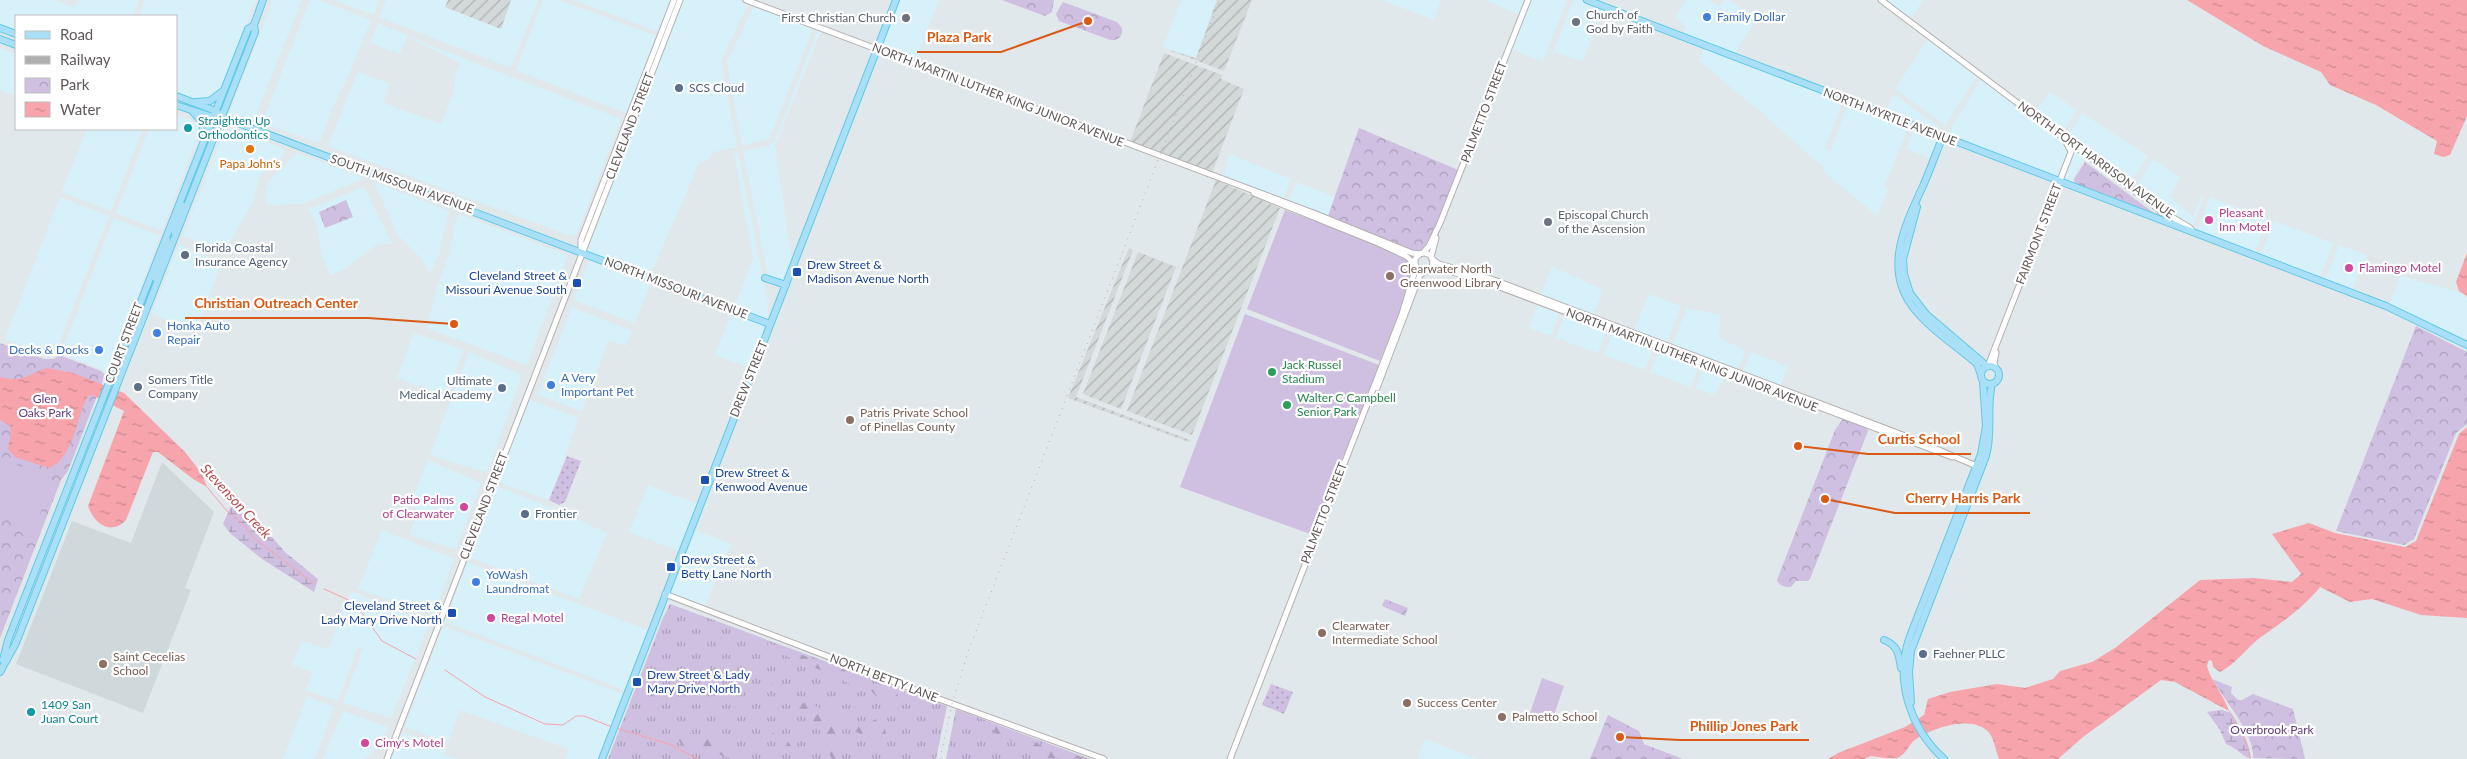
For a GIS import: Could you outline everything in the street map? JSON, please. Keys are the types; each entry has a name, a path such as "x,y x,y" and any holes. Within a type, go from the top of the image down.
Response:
{"main road":[{"name":"COURT STREET","path":"1,669 16,643 255,32 254,25 264,0"},
{"name":"DREW STREET","path":"602,759 896,0"},
{"name":"NORTH MYRTLE AVENUE","path":"1587,0 2194,232"},
{"name":"COURT STREET","path":"1,669 8,640 108,382 248,29 254,25"},
{"path":"0,28 15,34"},
{"path":"0,39 15,45"},
{"path":"187,100 210,101 224,90"},
{"name":"SOUTH MISSOURI AVENUE","path":"178,97 216,111 222,117 581,252"},
{"name":"SOUTH MISSOURI AVENUE","path":"178,106 212,118 222,117"},
{"path":"190,110 202,122 203,141"},
{"path":"1943,136 1903,233 1898,255 1902,288 1913,308 1977,364 1982,379 1992,384"},
{"path":"175,238 175,226 184,199 184,189"},
{"name":"NORTH FORT HARRISON AVENUE","path":"2194,232 2386,306 2467,345"},
{"path":"153,294 155,276 166,250 166,235"},
{"name":"NORTH MISSOURI AVENUE","path":"581,252 770,324"},
{"path":"1901,269 1919,307 1988,366 1996,368 1999,377 1992,384 1990,438 1918,631 1909,662 1909,682 1913,713"},
{"path":"765,278 786,285"},
{"path":"1903,677 1910,636 1979,467 1985,435 1982,371 1988,366"},
{"path":"1884,640 1891,643 1898,650 1905,694 1913,713 1928,741 1944,759"}],"street":[{"name":"CLEVELAND STREET","path":"581,252 581,240 674,0"},
{"name":"CLEVELAND STREET","path":"388,759 581,252 595,223 610,179 680,0"},
{"name":"NORTH MARTIN LUTHER KING JUNIOR AVENUE","path":"746,0 1344,224 1412,253 1421,254"},
{"name":"PALMETTO STREET","path":"1421,254 1428,248 1440,223 1528,0"},
{"name":"NORTH FORT HARRISON AVENUE","path":"1881,0 2194,232"},
{"name":"FAIRMONT STREET","path":"1988,366 2071,152 2064,137"},
{"name":"NORTH MARTIN LUTHER KING JUNIOR AVENUE","path":"1249,190 1262,198 1392,249 1408,257 1415,266"},
{"name":"PALMETTO STREET","path":"1432,258 1440,223"},
{"path":"1421,254 1432,258 1432,265 1427,270 1420,271 1415,266 1416,258 1421,254"},
{"name":"NORTH MARTIN LUTHER KING JUNIOR AVENUE","path":"1432,258 1439,264 1494,280 1908,437 1979,467"},
{"name":"PALMETTO STREET","path":"1232,759 1402,314 1415,266"},
{"name":"NORTH MARTIN LUTHER KING JUNIOR AVENUE","path":"1427,270 1451,271 1481,280 1946,457 1954,457"},
{"name":"PALMETTO STREET","path":"1232,759 1416,284 1427,270"},
{"name":"FAIRMONT STREET","path":"1996,368 1994,360 2001,332"},
{"name":"NORTH BETTY LANE","path":"665,594 939,699 1104,759"}],"shaded area":[{"path":"0,0 55,0 74,8 80,0 139,0 133,15 15,15 15,31 0,25"},
{"path":"145,0 256,0 221,89 209,98 194,99 178,93 178,15 139,15"},
{"path":"273,0 302,0 252,125 228,117"},
{"path":"310,0 319,0 371,20 320,141 316,142 263,123"},
{"path":"335,0 379,0 374,15"},
{"path":"386,0 448,0 445,7 501,29 511,0 538,0 511,68 379,17"},
{"path":"448,0 511,0 501,29 445,7"},
{"path":"543,0 559,0 657,36 626,113 516,70"},
{"path":"574,0 671,0 659,32"},
{"path":"683,0 739,0 748,4 721,61 737,147 713,152 706,161 699,163 650,276 585,251 598,224 606,198"},
{"path":"899,0 939,0 916,60 881,47"},
{"path":"1181,0 1217,0 1196,58 1163,47"},
{"path":"1217,0 1252,0 1224,71 1166,49 1196,58"},
{"path":"1382,0 1441,0 1434,20"},
{"path":"1484,0 1525,0 1519,14"},
{"path":"1531,0 1567,0 1543,62 1511,49"},
{"path":"1573,0 1580,0 1603,9 1583,61 1554,52 1549,64"},
{"path":"1686,0 1708,0 1720,7 1725,0 1728,0 1757,18 1734,55 1683,35 1685,26 1676,16"},
{"path":"1886,0 1923,0 1911,18"},
{"path":"754,6 813,28 770,138 742,146 727,62"},
{"path":"378,23 439,49 621,119 577,234 571,236 328,146 358,72 390,84 384,103 441,124 454,92 455,75 460,63 407,36 400,54 370,43"},
{"path":"818,30 821,32 775,145 792,261 784,282 768,276 743,151 769,146 775,141"},
{"path":"1928,39 1977,76 1944,128 1943,123 1895,89"},
{"path":"0,48 15,54 15,96 0,90"},
{"path":"1705,49 1843,102 1825,148 1830,151 1848,104 1909,126 1884,187 1888,189 1877,216 1823,171 1824,168 1761,112 1698,60"},
{"path":"1164,53 1222,75 1221,79 1244,89 1212,173 1130,142"},
{"path":"1981,79 2062,139 2069,151 2058,178 1947,135"},
{"path":"2050,92 2077,110 2063,133 2034,113"},
{"path":"1894,94 1938,126 1939,132 1885,112"},
{"path":"2082,113 2148,156 2130,184 2067,137"},
{"path":"178,116 200,124 201,128 162,231 116,213 149,130 178,130"},
{"path":"231,128 282,148 284,151 282,158 270,165 260,176 252,204 224,252 183,236 224,132"},
{"path":"1914,128 1939,138 1931,159 1906,149"},
{"path":"87,130 143,130 111,211 62,192"},
{"path":"2074,148 2156,210 2160,211 2155,211 2087,160 2083,161 2078,168 2071,183 2063,180 2074,153"},
{"path":"738,152 768,303 768,320 734,308 753,258 734,153"},
{"path":"297,153 362,177 362,179 303,204 268,205 265,200 268,182"},
{"path":"1229,154 1291,179 1283,199 1224,178"},
{"path":"2153,159 2180,177 2170,196 2193,217 2202,195 2204,196 2193,226 2135,188"},
{"path":"1216,180 1280,208 1192,435 1127,411"},
{"path":"374,182 449,211 439,255 431,272 429,272 421,258 398,235"},
{"path":"1296,182 1335,197 1328,216 1288,201"},
{"path":"364,187 392,243 373,247 347,268 331,275 322,257 317,226 309,209"},
{"path":"60,197 109,216 59,343 53,352 45,354 5,339"},
{"path":"2210,197 2268,219 2255,253 2197,231"},
{"path":"459,214 568,255 527,365 427,328 438,284 450,252 455,223"},
{"path":"114,218 160,236 108,376 102,369 59,353 64,345"},
{"path":"2274,221 2333,243 2320,278 2261,255"},
{"path":"179,245 222,262 196,331 152,314"},
{"path":"2339,245 2367,255 2352,290 2325,280"},
{"path":"1129,248 1133,250 1076,397 1190,440 1189,442 1068,398"},
{"path":"1138,252 1176,267 1121,409 1083,394"},
{"path":"589,261 650,285 635,323 574,300"},
{"path":"1552,266 1603,290 1594,314 1598,317 1541,295"},
{"path":"2400,276 2456,291 2467,298 2467,342 2389,305"},
{"path":"1649,294 1681,306 1667,342 1634,330"},
{"path":"1538,304 1560,312 1551,336 1529,328"},
{"path":"572,307 632,331 626,346 609,340 582,411 538,395"},
{"path":"1687,308 1720,315 1719,338 1746,350 1738,370 1672,345"},
{"path":"732,312 767,325 750,368 715,355"},
{"path":"1565,314 1607,330 1598,353 1556,338"},
{"path":"1613,332 1653,348 1645,370 1604,355"},
{"path":"414,333 464,350 446,397 420,385 397,378"},
{"path":"1659,350 1699,365 1691,387 1650,372"},
{"path":"469,352 522,375 488,470 484,472 430,455"},
{"path":"1751,352 1787,366 1781,386 1743,372"},
{"path":"1704,367 1745,383 1744,385 1725,376 1714,395 1696,388"},
{"path":"529,399 579,418 549,500 498,482"},
{"path":"428,460 481,483 456,549 410,535 418,509 410,505"},
{"path":"162,462 214,512 185,588 191,590 143,713 16,664 72,521 131,543"},
{"path":"648,485 697,504 679,551 629,532"},
{"path":"496,486 555,509 607,533 579,599 469,557"},
{"path":"693,529 731,544 704,608 668,593"},
{"path":"382,530 454,559 434,614 358,589"},
{"path":"467,562 648,630 625,690 445,622"},
{"path":"351,591 429,624 391,718 343,703 363,648 358,647 338,701 306,690 313,672 292,665 302,641 328,649"},
{"path":"443,626 623,694 599,759 566,759 569,749 460,710 448,743 405,727"},
{"path":"307,696 334,707 315,759 283,759"},
{"path":"343,711 388,727 378,747 365,759 323,759"},
{"path":"403,732 446,748 444,754 457,759 391,759"},
{"path":"1425,739 1477,759 1418,759"}],"green space":[{"path":"1002,0 1054,0 1052,12 1045,16"},
{"path":"1063,2 1117,22 1122,28 1121,36 1118,39 1110,40 1059,21 1056,14"},
{"path":"1359,128 1458,170 1438,222 1422,251 1413,251 1328,216"},
{"path":"2085,162 2154,213 2163,213 2173,222 2075,184 2074,179"},
{"path":"346,200 353,217 325,228 319,212"},
{"name":"Walter C Campbell Senior Park","path":"1285,210 1372,242 1403,258 1412,265 1410,284 1406,297 1380,361 1247,309"},
{"name":"Walter C Campbell Senior Park","path":"1245,314 1379,365 1313,535 1180,487"},
{"path":"2416,326 2467,352 2467,424 2456,433 2414,539 2404,545 2336,531"},
{"name":"Glen Oaks Park","path":"0,343 44,359 54,359 59,355 101,371 105,375 68,471 61,480 0,638"},
{"path":"1843,419 1866,427 1868,431 1810,579 1808,581 1796,581 1791,587 1785,587 1777,580 1835,430"},
{"path":"567,456 581,461 565,502 559,505 549,500"},
{"path":"0,459 49,477 52,482 36,525 30,527 0,517"},
{"path":"231,506 271,536 285,552 318,579 314,592 262,559 231,534 223,524"},
{"path":"1385,599 1408,608 1405,616 1382,606"},
{"path":"670,604 947,706 936,759 608,759"},
{"path":"768,643 845,670 851,673 853,682 852,684 844,681 781,653 768,647"},
{"path":"766,678 791,703 808,703 839,718 843,728 838,738 840,749 838,759 832,759 825,737 811,720 766,685 763,679"},
{"path":"1542,678 1564,686 1551,724 1529,716"},
{"name":"Overbrook Park","path":"2212,679 2232,687 2231,693 2238,700 2253,694 2293,709 2305,759 2253,758 2253,749 2244,728"},
{"path":"1271,684 1293,692 1284,714 1262,705"},
{"path":"868,687 894,691 898,695 897,700 892,702 880,701"},
{"path":"741,709 771,732 787,740 791,746 786,748 768,738 740,711"},
{"path":"956,709 1090,759 946,759"},
{"path":"2222,710 2231,713 2238,724 2247,741 2251,759 2226,744 2220,730 2207,712"},
{"path":"1608,715 1639,731 1644,744 1683,759 1590,759"},
{"path":"876,719 884,724 885,737 863,735 852,730 855,725 867,724"},
{"path":"992,723 1025,736 1039,745 1044,743 1086,759 1044,758 994,732 990,726"},
{"path":"683,730 699,737 708,732 711,733 738,759 715,754 704,755 692,751 678,740 677,736"}],"water":[{"path":"2187,0 2467,0 2467,116 2450,155 2443,157 2434,154 2437,141 2376,105 2330,85 2321,72 2263,46"},
{"path":"2467,253 2467,296 2459,291 2456,282"},
{"path":"47,368 73,373 124,393 185,452 202,474 207,487 193,479 158,452 153,452 126,520 115,527 104,526 99,523 88,506 124,411 92,395 88,396 69,446 57,463 49,468 15,457 8,449 11,432 10,426 0,420 0,377 19,379"},
{"path":"2467,427 2467,618 2421,615 2372,599 2350,602 2320,587 2301,607 2258,639 2227,668 2220,672 2213,667 2212,661 2209,660 2207,666 2209,672 2229,711 2175,682 2161,680 2083,737 2058,759 1999,759 1990,734 1974,724 1964,724 1942,727 1922,735 1897,758 1871,756 1864,759 1828,759 1838,753 1905,727 1924,715 1928,699 1950,692 1997,684 2025,688 2053,679 2060,671 2092,662 2115,648 2200,580 2254,578 2292,582 2301,574 2272,534 2309,523 2335,533 2405,547 2416,541 2459,434"}],"waterway":[{"name":"Stevenson Creek","path":"207,487 227,511 242,523 255,539 315,584"},
{"name":"Stevenson Creek","path":"324,589 355,603 382,641 416,659"},
{"name":"Stevenson Creek","path":"445,670 485,697 545,724 563,725 576,716 584,716 612,727"},
{"path":"2229,711 2242,733 2250,758"},
{"name":"Stevenson Creek","path":"616,728 672,745 697,759"}],"railway":[{"path":"940,759 952,704 968,652 1220,0"}],"place":[{"name":"Family Dollar","path":"1707,17"},
{"name":"First Christian Church","path":"906,18"},
{"name":"Plaza Park","path":"1088,21"},
{"name":"Church of God by Faith","path":"1576,22"},
{"name":"SCS Cloud","path":"679,88"},
{"name":"Straighten Up Orthodontics","path":"188,128"},
{"name":"Papa John's","path":"250,149"},
{"name":"Pleasant Inn Motel","path":"2209,220"},
{"name":"Episcopal Church of the Ascension","path":"1548,222"},
{"name":"Florida Coastal Insurance Agency","path":"185,255"},
{"name":"Flamingo Motel","path":"2349,268"},
{"name":"Drew Street & Madison Avenue North","path":"797,272"},
{"name":"Clearwater North Greenwood Library","path":"1390,276"},
{"name":"Cleveland Street & Missouri Avenue South","path":"577,283"},
{"name":"Christian Outreach Center","path":"454,324"},
{"name":"Honka Auto Repair","path":"157,333"},
{"name":"Decks & Docks","path":"99,350"},
{"name":"Jack Russel Stadium","path":"1272,372"},
{"name":"A Very Important Pet","path":"551,385"},
{"name":"Somers Title Company","path":"138,387"},
{"name":"Ultimate Medical Academy","path":"502,388"},
{"name":"Walter C Campbell Senior Park","path":"1287,405"},
{"name":"Patris Private School of Pinellas County","path":"850,420"},
{"name":"Curtis School","path":"1798,446"},
{"name":"Drew Street & Kenwood Avenue","path":"705,480"},
{"name":"Cherry Harris Park","path":"1825,499"},
{"name":"Patio Palms of Clearwater","path":"464,507"},
{"name":"Frontier","path":"525,514"},
{"name":"Drew Street & Betty Lane North","path":"671,567"},
{"name":"YoWash Laundromat","path":"476,582"},
{"name":"Cleveland Street & Lady Mary Drive North","path":"452,613"},
{"name":"Regal Motel","path":"491,618"},
{"name":"Clearwater Intermediate School","path":"1322,633"},
{"name":"Faehner PLLC","path":"1923,654"},
{"name":"Saint Cecelias School","path":"103,664"},
{"name":"Drew Street & Lady Mary Drive North","path":"637,682"},
{"name":"Success Center","path":"1407,703"},
{"name":"1409 San Juan Court","path":"31,712"},
{"name":"Palmetto School","path":"1502,717"},
{"name":"Phillip Jones Park","path":"1620,737"},
{"name":"Cimy's Motel","path":"365,743"}]}
